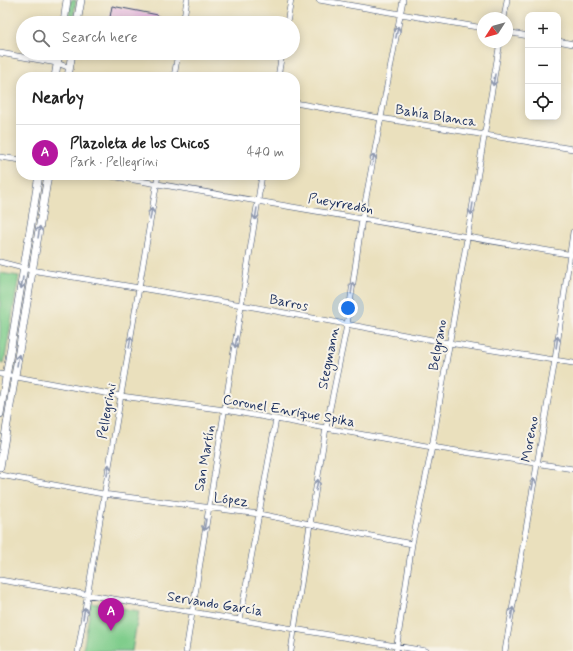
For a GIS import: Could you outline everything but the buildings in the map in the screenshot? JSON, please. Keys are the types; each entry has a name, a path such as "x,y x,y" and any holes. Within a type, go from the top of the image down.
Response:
{"main road":[{"path":"65,16 67,0"},
{"path":"78,16 81,0"},
{"path":"56,72 58,60"},
{"path":"69,72 71,60"},
{"path":"0,414 3,375 24,268 38,180"},
{"path":"0,467 47,180"}],"street":[{"path":"184,16 187,0"},
{"path":"288,16 291,0"},
{"path":"319,0 477,27"},
{"name":"Stegmann","path":"291,651 326,428 347,325 362,219 402,0"},
{"path":"505,12 507,0"},
{"path":"513,33 525,35"},
{"path":"561,42 573,44"},
{"name":"Belgrano","path":"396,648 412,544 432,447 499,48"},
{"path":"0,53 16,56"},
{"path":"40,60 57,63 70,68"},
{"path":"175,72 177,60"},
{"path":"279,72 281,60"},
{"name":"Bahía Blanca","path":"300,104 573,149"},
{"path":"0,157 16,159"},
{"name":"Pueyrredón","path":"133,180 571,255"},
{"name":"Pellegrini","path":"78,651 157,180"},
{"name":"San Martín","path":"186,651 191,612 261,180"},
{"name":"Moreno","path":"505,651 555,360 571,255 573,232"},
{"name":"Barros","path":"0,262 33,270 242,305 449,343 573,363"},
{"name":"Coronel Enrique Spika","path":"3,375 121,396 224,410 432,447 573,469"},
{"path":"240,620 276,419"},
{"name":"López","path":"0,475 104,494 259,514 412,544"},
{"name":"Servando García","path":"0,580 295,629 396,648 426,651"}],"green space":[{"path":"71,0 76,0 74,16 69,16"},
{"path":"0,273 19,276 4,364 0,363"},
{"path":"91,603 139,611 132,651 83,651"}],"place":[{"name":"Plazoleta de los Chicos","path":"111,631"}]}
